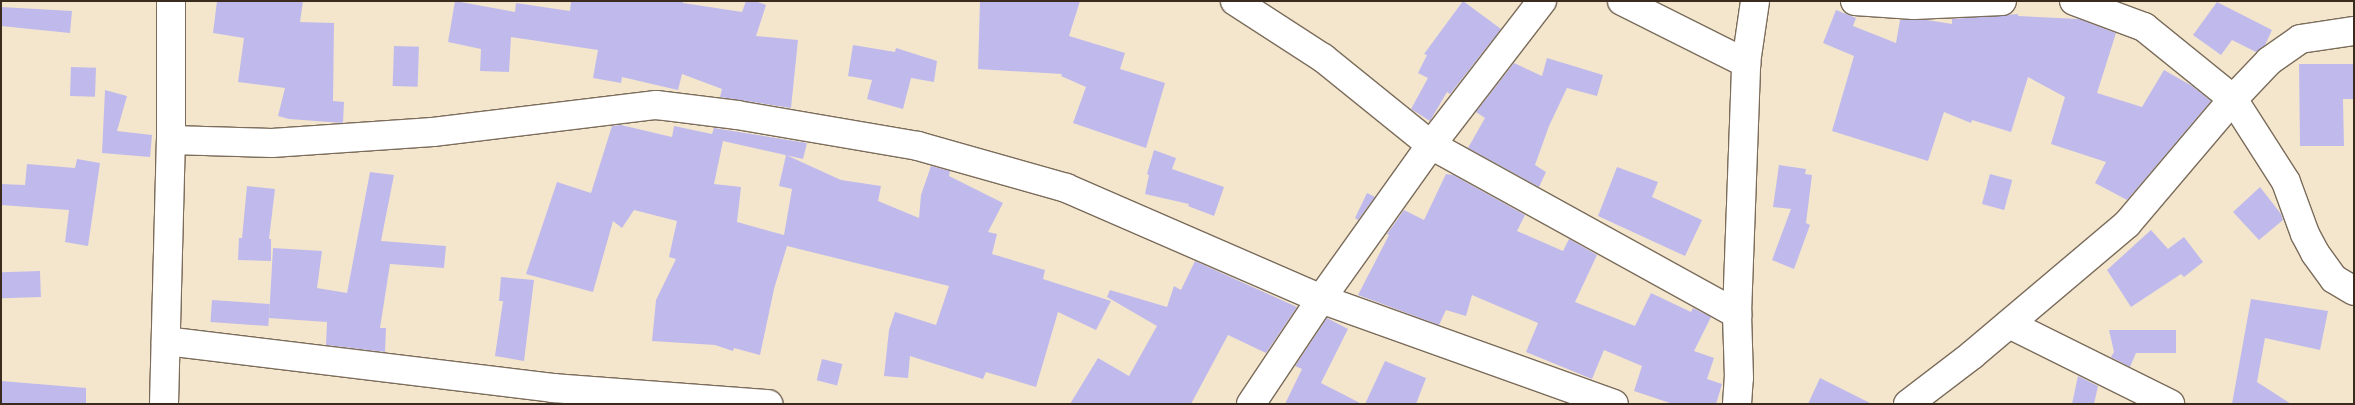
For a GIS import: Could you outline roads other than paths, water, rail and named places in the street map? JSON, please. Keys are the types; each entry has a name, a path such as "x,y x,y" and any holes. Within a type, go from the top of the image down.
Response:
{"street":[{"path":"164,404 171,140 171,1"},
{"path":"1234,1 1323,58 1431,145 1737,314"},
{"path":"1251,404 1321,298 1431,145 1542,1"},
{"path":"1622,1 1746,63"},
{"path":"1737,404 1739,378 1737,314 1746,63 1756,1"},
{"path":"1855,1 1914,5 2002,1"},
{"path":"2074,1 2144,28 2233,99 2286,182 2305,234 2315,253 2334,279 2354,291"},
{"path":"1908,404 2009,324 2127,224 2233,99 2269,61 2300,39 2354,31"},
{"path":"171,140 272,143 414,133 656,105 728,114 918,146 1066,188 1321,298 1614,404"},
{"path":"2009,324 2170,404"},
{"path":"166,341 553,388 768,404"}]}
